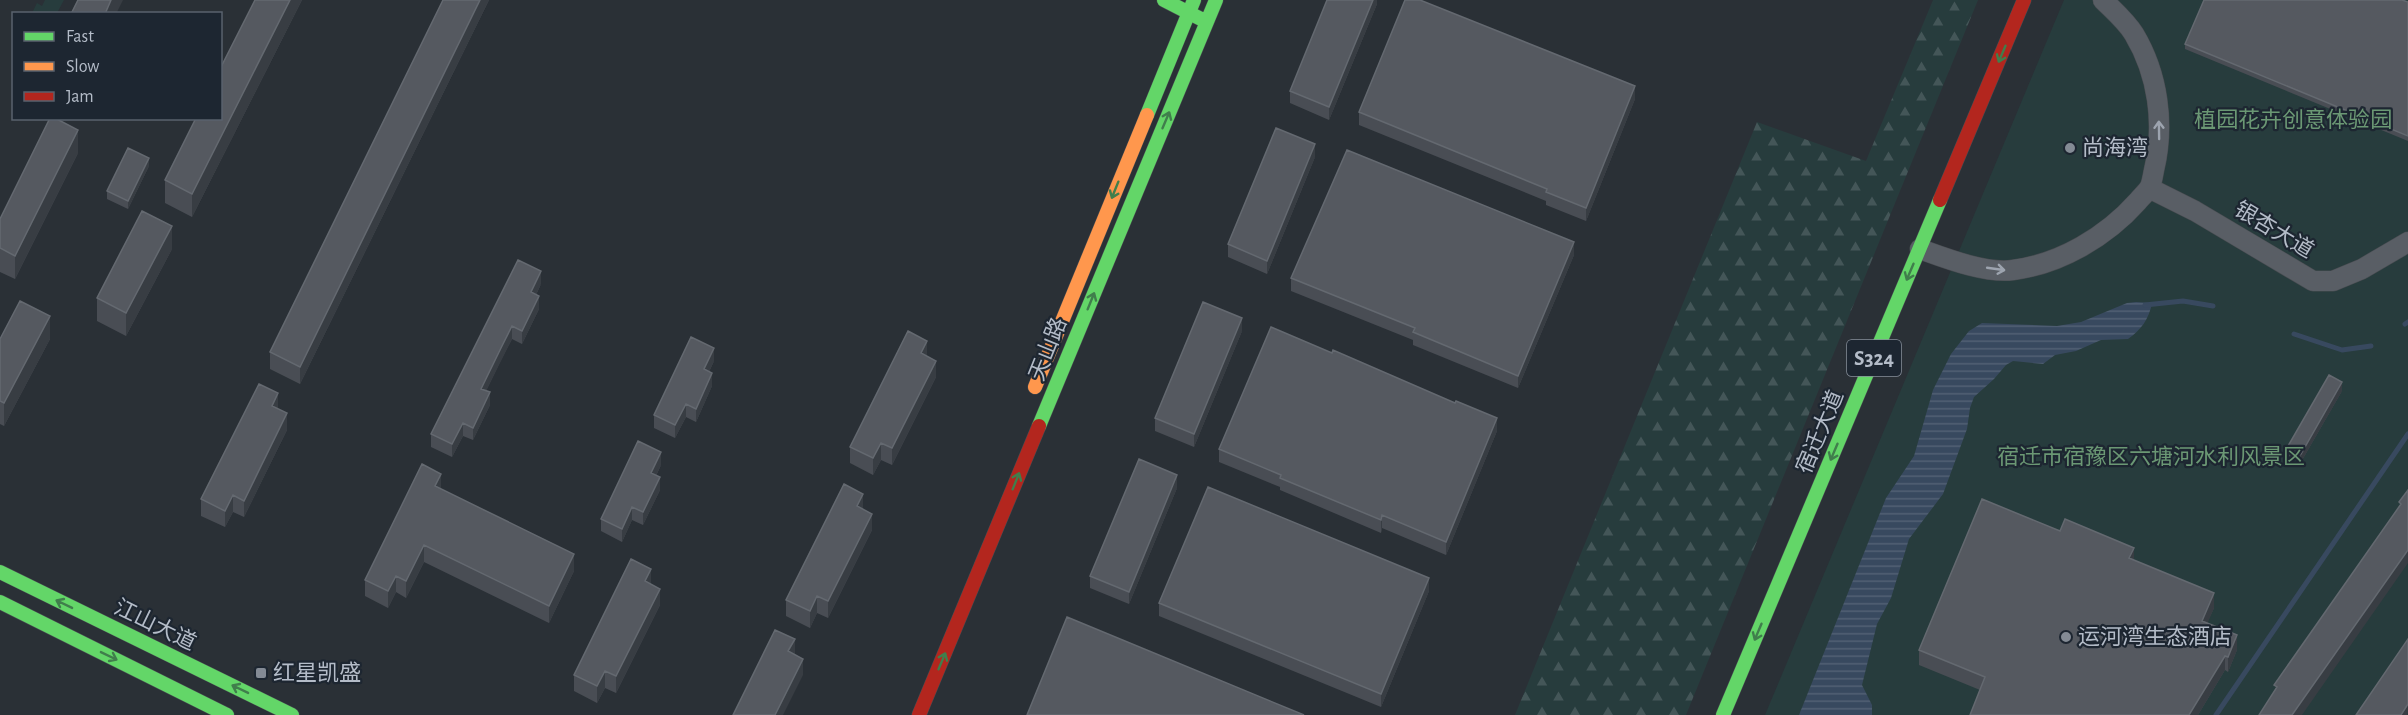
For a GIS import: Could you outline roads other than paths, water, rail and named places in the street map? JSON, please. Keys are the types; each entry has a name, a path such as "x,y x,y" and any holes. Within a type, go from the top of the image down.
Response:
{"main road":[{"path":"1164,0 1192,6 1207,21"},
{"name":"天山路","path":"919,715 1216,0"},
{"name":"宿迁大道","path":"1723,715 1932,254 2024,0"},
{"name":"天山路","path":"1029,402 1192,6"},
{"name":"江山大道","path":"0,573 292,715"},
{"path":"0,602 227,715"}],"street":[{"path":"1932,254 1964,264 2010,271 2040,264 2072,252 2106,231 2127,213 2149,188 2159,149 2158,105 2151,69 2133,33 2103,0"},
{"name":"银杏大道","path":"2149,188 2195,211 2313,281 2332,281 2362,269 2408,242"}],"water":[{"path":"2127,303 2152,303 2144,324 2128,339 2101,340 2076,351 2055,355 2043,364 2013,361 2006,365 1974,397 1967,429 1943,494 1909,539 1891,598 1877,624 1862,685 1872,705 1872,715 1799,715 1886,498 1914,456 1933,390 1951,354 1969,331 1982,323 2057,326 2081,322"}],"waterway":[{"path":"2145,305 2183,301 2213,306"},
{"path":"2294,334 2342,350 2371,346"},
{"path":"2216,715 2408,434"}],"place":[{"name":"尚海湾","path":"2070,148"},
{"name":"运河湾生态酒店","path":"2066,637"},
{"name":"红星凯盛","path":"261,673"}],"park label":[{"name":"植园花卉创意体验园","path":"2293,120"},
{"name":"宿迁市宿豫区六塘河水利风景区","path":"2151,457"}]}
